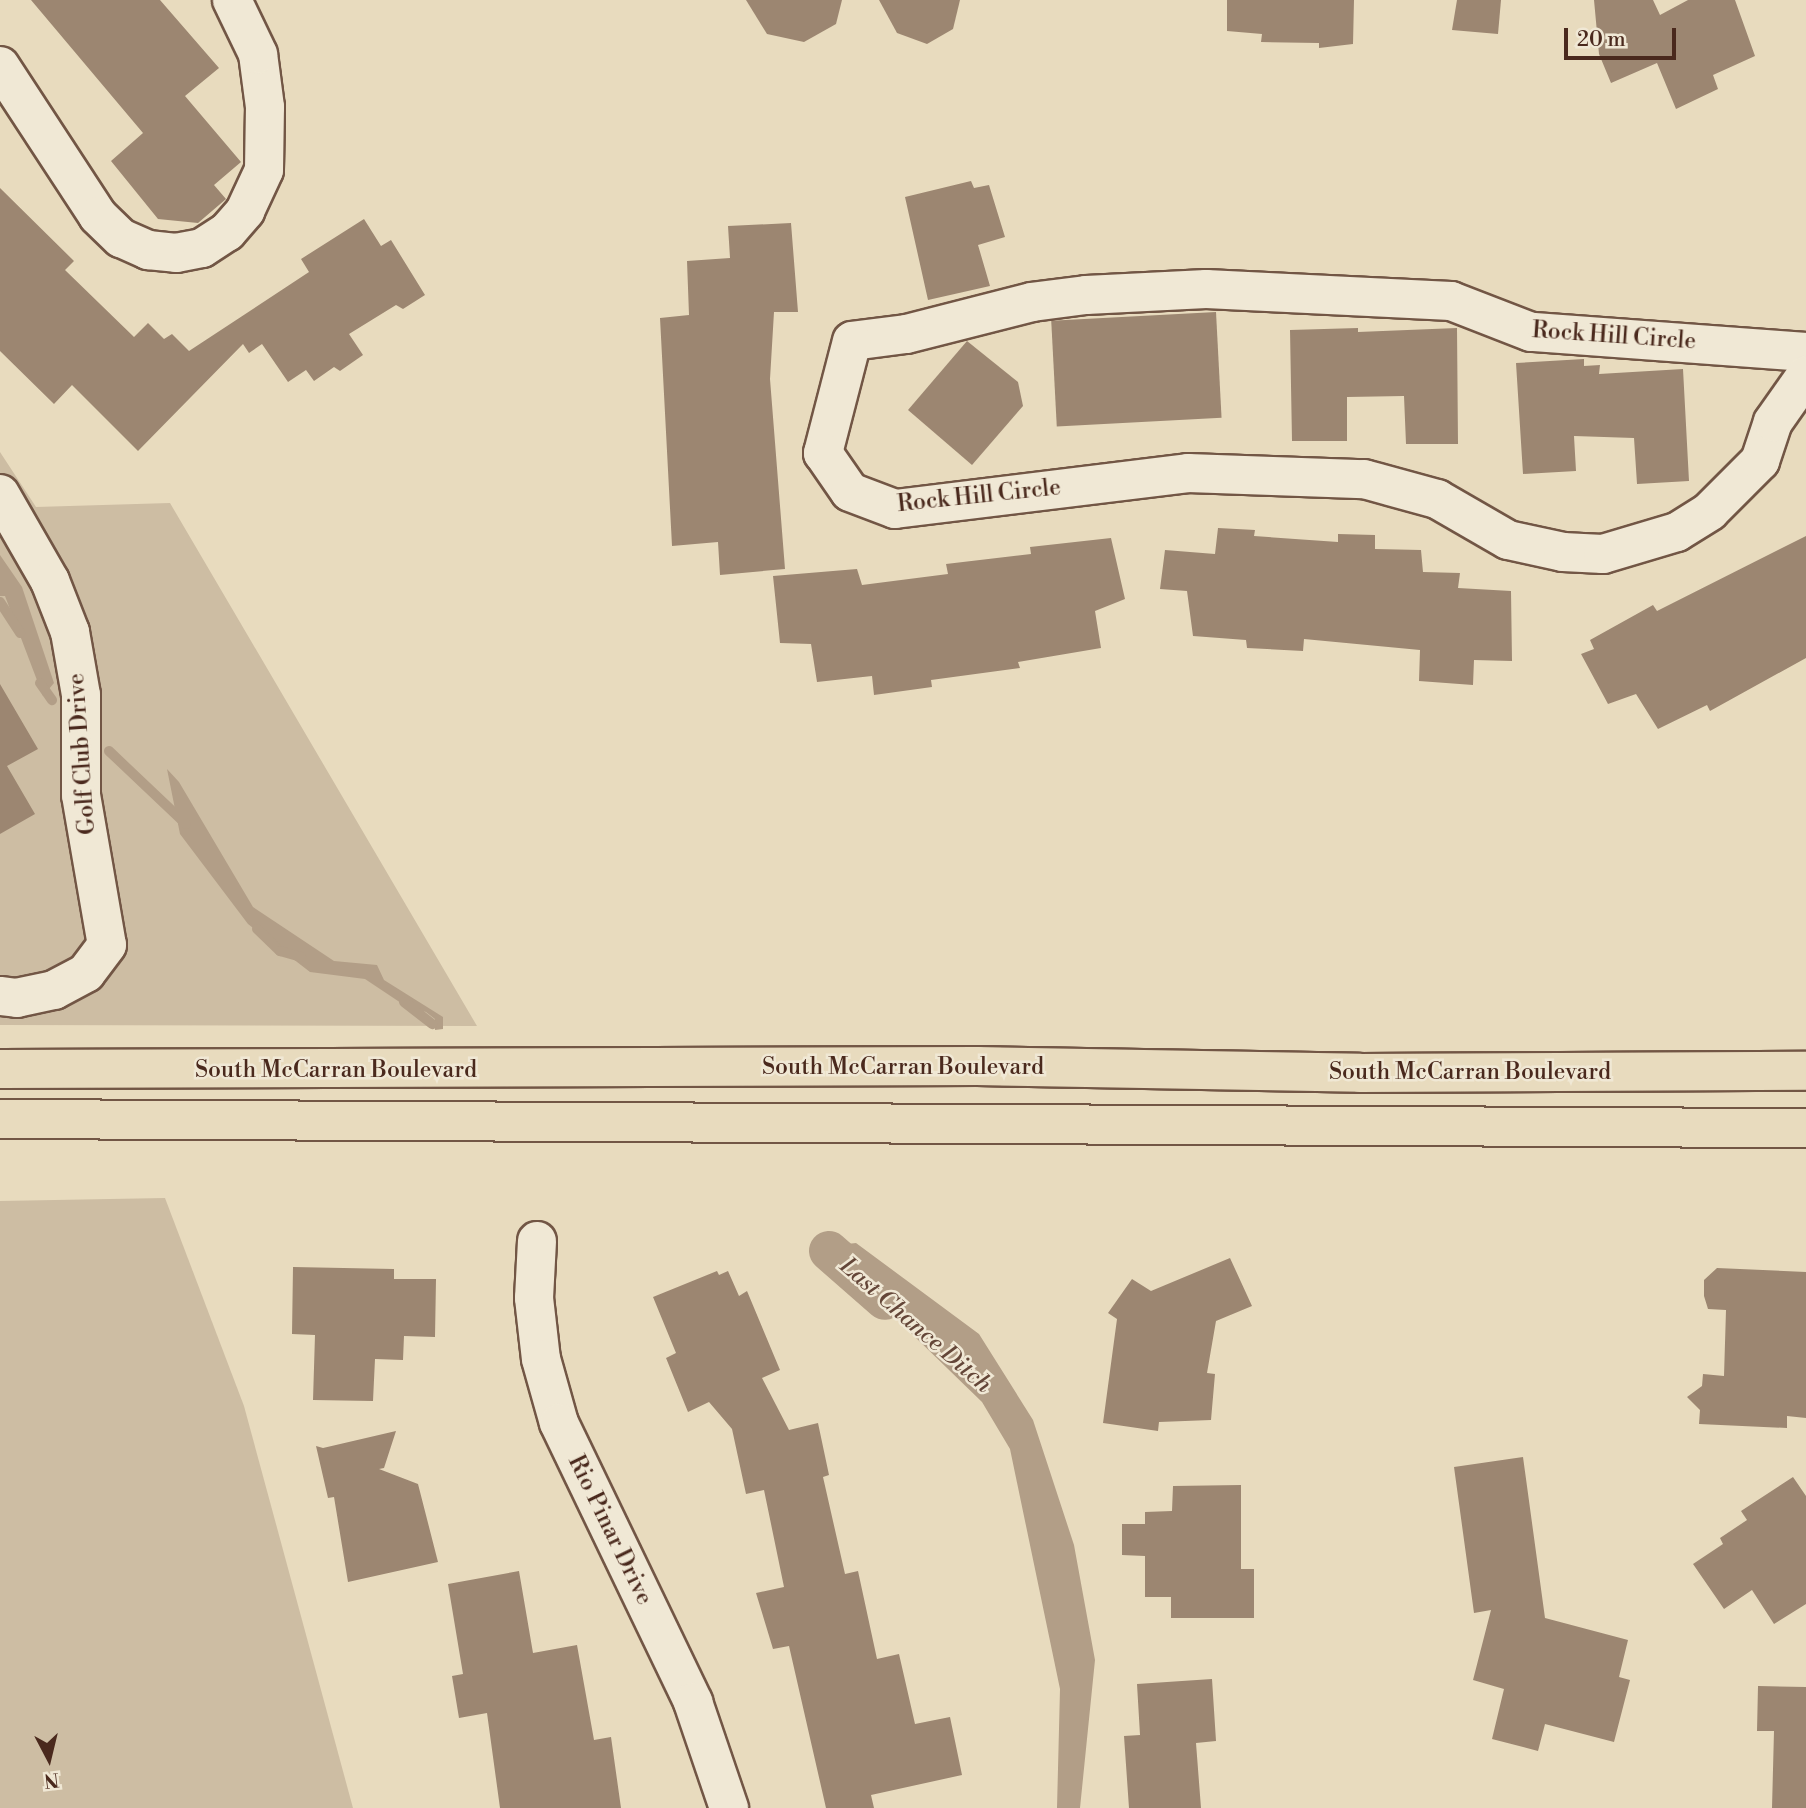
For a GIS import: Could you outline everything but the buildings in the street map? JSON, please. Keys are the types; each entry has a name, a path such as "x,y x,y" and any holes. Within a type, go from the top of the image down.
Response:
{"main road":[{"name":"South McCarran Boulevard","path":"0,1069 977,1066 1360,1073 1806,1071"},
{"path":"0,1119 1806,1128"}],"street":[{"path":"0,66 97,216 121,238 166,252 202,248 227,232 245,211 264,170 265,107 258,54 232,0"},
{"name":"Rock Hill Circle","path":"1806,352 1531,332 1451,300 1206,289 1086,295 1032,302 906,334 852,341 823,453 850,492 895,509 1188,473 1364,478 1437,499 1508,540 1563,552 1603,554 1677,532 1710,511 1760,461 1773,422 1806,374"},
{"name":"Golf Club Drive","path":"0,494 50,581 70,632 80,695 81,795 107,945 86,973 54,990 18,998 0,996"},
{"name":"Rio Pinar Drive","path":"537,1241 534,1298 541,1359 559,1423 693,1702 729,1808"}],"shaded area":[{"path":"0,452 36,507 170,503 477,1026 0,1025"},
{"path":"165,1198 244,1406 353,1808 0,1808 0,1201"}],"water":[{"path":"0,555 22,587 54,683 43,696 5,596 0,596"},
{"path":"167,769 179,782 253,907 334,961 377,965 384,980 443,1017 443,1029 435,1030 435,1019 426,1012 404,1005 365,979 310,972 248,924 180,834"},
{"path":"841,1237 847,1244 856,1243 979,1334 1033,1420 1074,1545 1095,1660 1080,1808 1057,1808 1060,1689 1010,1449 982,1402 844,1268 841,1253 833,1247"}],"waterway":[{"name":"Last Chance Ditch","path":"0,602 20,633"},
{"name":"Last Chance Ditch","path":"40,683 52,700"},
{"name":"Last Chance Ditch","path":"109,751 186,824"},
{"name":"Last Chance Ditch","path":"257,929 280,951 301,957"},
{"name":"Last Chance Ditch","path":"404,1002 432,1024"},
{"name":"Last Chance Ditch","path":"829,1251 885,1300"}]}
